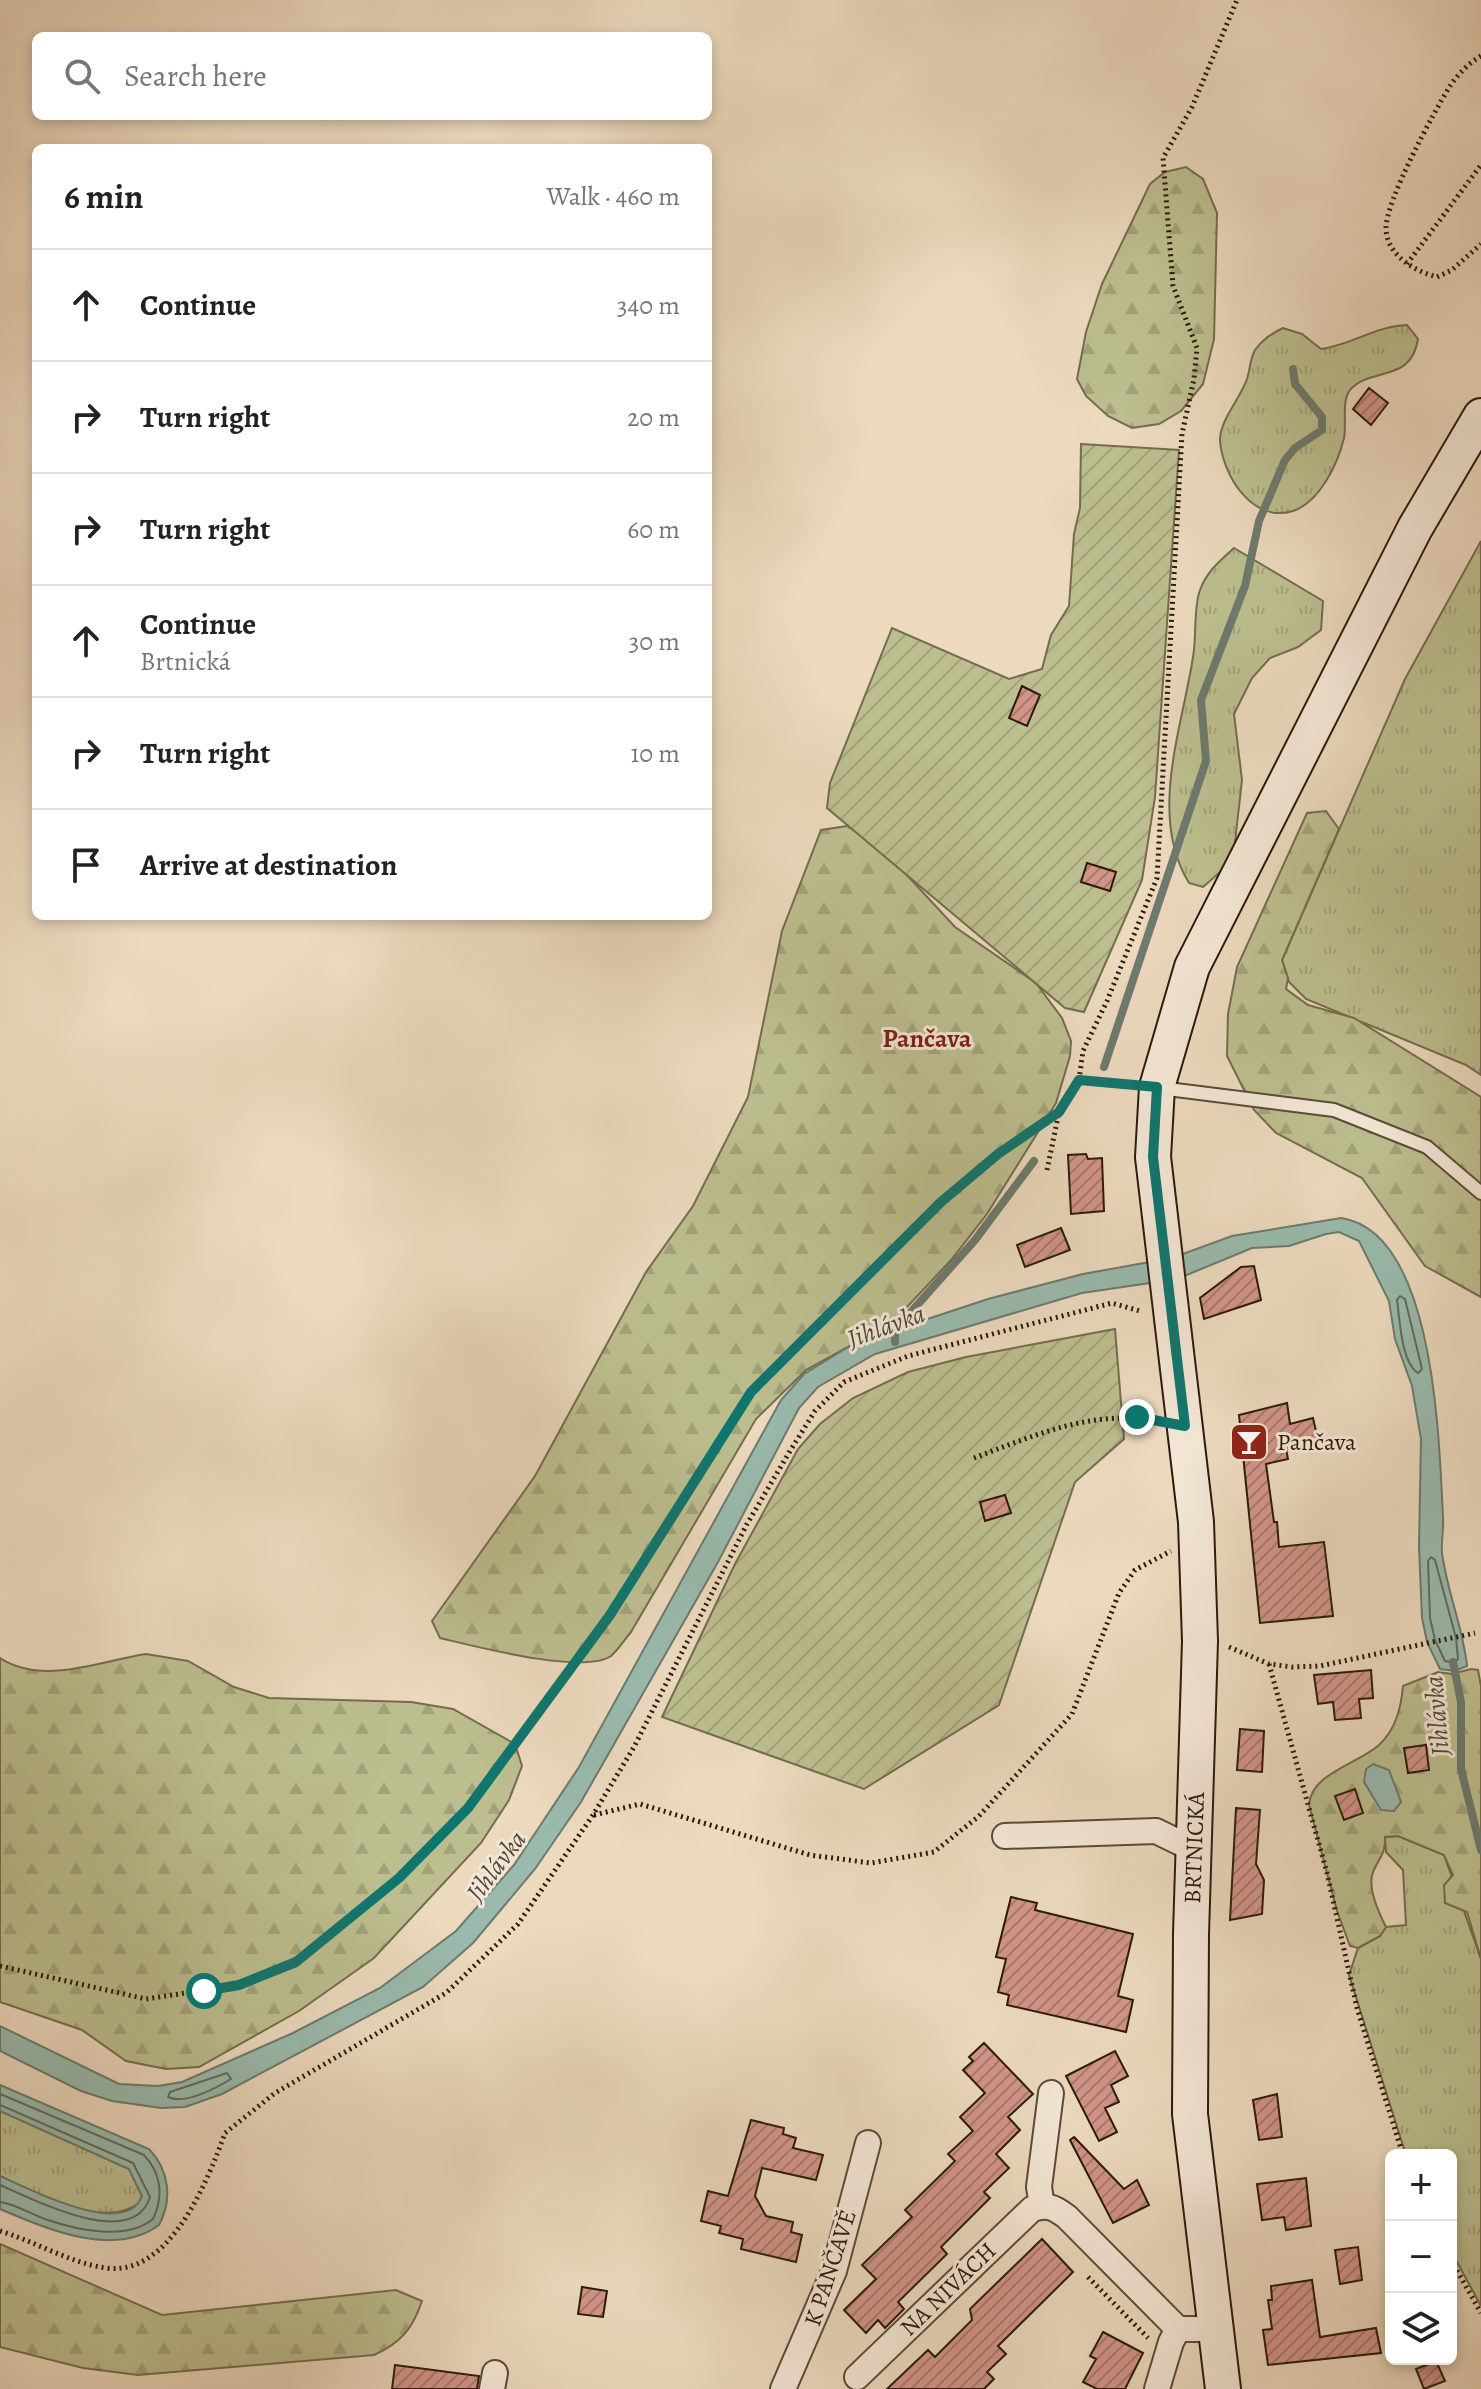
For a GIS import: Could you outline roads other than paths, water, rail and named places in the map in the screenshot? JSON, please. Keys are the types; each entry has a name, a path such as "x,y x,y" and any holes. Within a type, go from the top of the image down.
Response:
{"main road":[{"name":"BRTNICKÁ","path":"1223,2389 1218,2329 1193,2163 1190,2114 1200,1641 1197,1539 1185,1426 1156,1314 1160,1232 1153,1157 1157,1087 1192,967 1415,528 1481,416"}],"street":[{"path":"1005,1836 1156,1831 1195,1850"},
{"path":"1051,2093 1039,2187 1042,2206 1055,2208 1067,2217 1178,2329 1218,2329"},
{"name":"K PANČAVĚ","path":"783,2389 834,2271 868,2143"},
{"name":"NA NIVÁCH","path":"857,2377 1032,2209 1042,2206"},
{"path":"1157,2389 1178,2329"}],"lane":[{"path":"1157,1087 1334,1110 1427,1147 1481,1193"}],"water":[{"path":"1341,1218 1372,1232 1396,1260 1414,1300 1434,1394 1439,1441 1442,1553 1467,1666 1455,1671 1440,1669 1427,1642 1422,1618 1419,1547 1421,1439 1412,1386 1395,1339 1389,1301 1359,1241 1339,1232 1289,1246 1252,1248 1177,1279 1082,1293 875,1354 818,1387 799,1408 718,1562 581,1802 535,1869 473,1943 423,1987 222,2094 185,2107 161,2108 112,2101 81,2091 0,2051 0,2026 119,2084 158,2086 182,2082 293,2033 380,1988 456,1931 514,1865 579,1767 781,1400 804,1374 855,1343 988,1299 1083,1274 1172,1258 1232,1236"},
{"path":"1373,1764 1389,1770 1401,1802 1394,1811 1381,1810 1364,1782 1366,1769"},
{"path":"0,2085 149,2149 161,2166 167,2185 166,2205 159,2225 141,2235 121,2240 100,2240 58,2231 0,2209 0,2176 53,2199 97,2212 117,2213 132,2208 142,2196 129,2169 0,2111"}],"waterway":[{"path":"1104,1067 1206,761 1201,700 1245,586 1259,521 1285,460 1295,448 1322,430 1322,417 1295,384 1293,369"},
{"path":"895,1342 895,1330 975,1240 1034,1161"},
{"name":"Jihlávka","path":"1453,1662 1461,1702 1461,1769 1481,1850"}],"place":[{"name":"Pančava","path":"1249,1442"}],"district":[{"name":"Pančava","path":"927,1038"}]}
